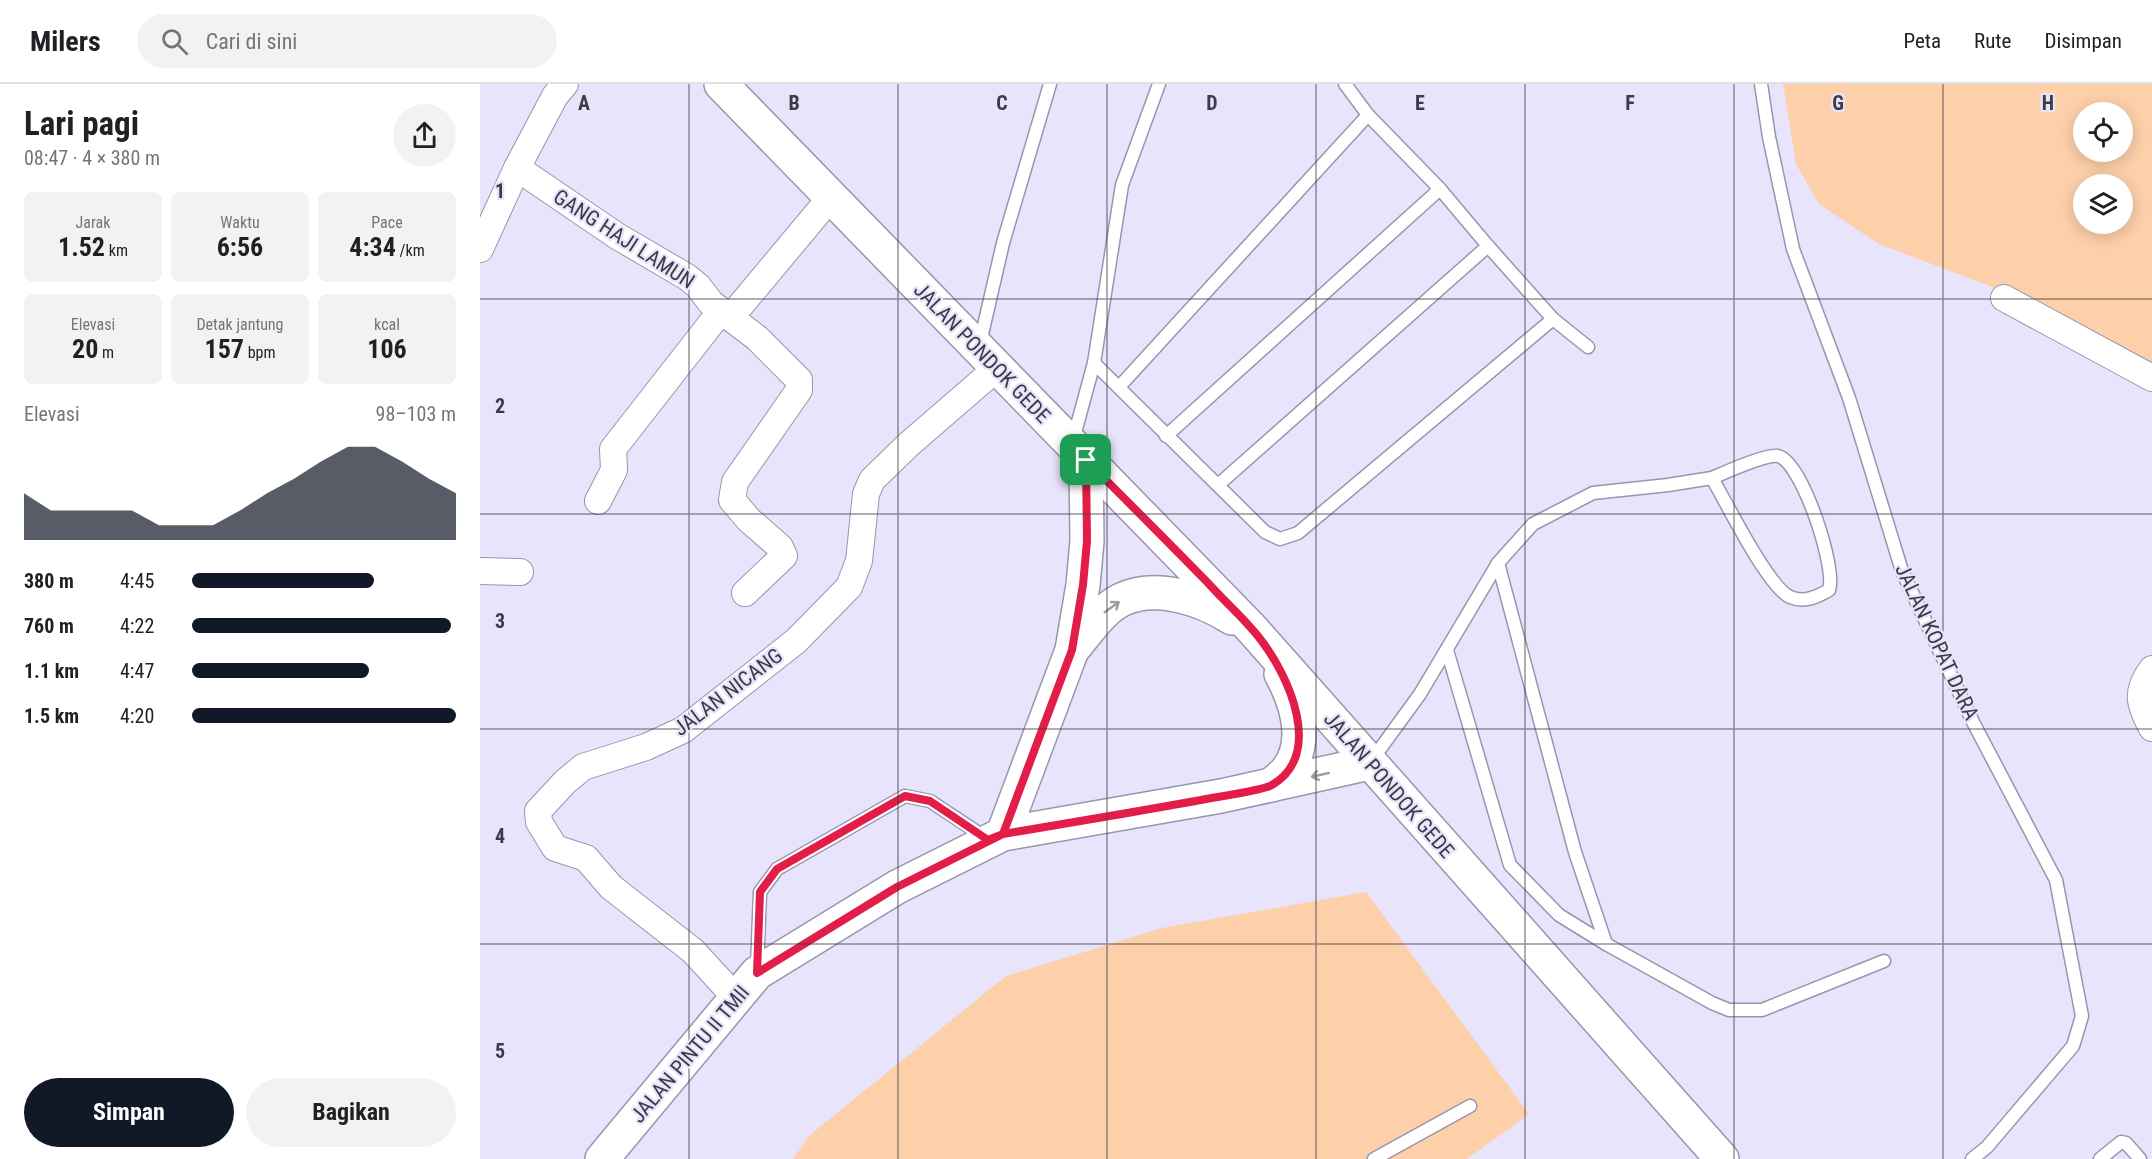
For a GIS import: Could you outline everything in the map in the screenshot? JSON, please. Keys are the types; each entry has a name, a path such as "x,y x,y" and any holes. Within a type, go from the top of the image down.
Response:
{"main road":[{"name":"JALAN PONDOK GEDE","path":"721,84 1257,635 1722,1159"},
{"path":"996,837 1072,650 1083,585 1087,541 1079,452"},
{"path":"1072,650 1103,613 1122,600 1148,593 1182,597 1212,605 1257,635 1293,700 1298,722 1298,744 1295,758 1287,771 1271,785"},
{"name":"JALAN PINTU II TMII","path":"602,1159 757,973 897,887 996,837 1153,809 1370,764"}],"street":[{"path":"480,249 517,168 555,96 565,84"},
{"name":"GANG HAJI LAMUN","path":"517,168 618,236 687,277 698,286 711,303 757,338 800,380 800,390 735,482 732,500 748,520 780,547 784,556 746,593"},
{"path":"598,501 614,470 613,449 725,315 831,197"},
{"path":"2004,298 2152,378"},
{"name":"JALAN NICANG","path":"737,999 693,951 611,887 586,858 555,848 539,822 538,811 565,782 584,767 646,747 683,730 796,641 849,587 859,561 867,494 872,480 908,445 987,358"},
{"path":"480,571 520,572"},
{"path":"2152,669 2141,687 2140,698 2152,728"}],"lane":[{"path":"987,358 1003,243 1050,84"},
{"path":"1079,452 1122,185 1159,84"},
{"path":"1345,84 1368,115 1440,189 1553,319 1588,347"},
{"name":"JALAN KOPAT DARA","path":"1761,84 1769,136 1793,249 1849,398 1902,571 1973,722 2056,880 2082,1017 2073,1046 1987,1147 1972,1159"},
{"path":"1119,387 1368,115"},
{"path":"1166,435 1440,189"},
{"path":"1218,485 1488,246"},
{"path":"1094,363 1265,532 1280,538 1298,533 1553,319"},
{"path":"1370,764 1447,651 1498,563 1533,524 1593,493 1712,478 1768,456 1780,456 1789,463 1814,512 1828,561 1832,582 1829,590 1819,596 1802,600 1788,596 1771,579 1712,478"},
{"path":"1498,563 1575,852 1606,944"},
{"path":"1447,651 1510,865 1559,915 1606,944 1712,1003 1729,1010 1762,1010 1884,961"},
{"path":"757,973 760,892 777,869 809,849 905,796 930,801 996,837"},
{"path":"1374,1159 1470,1106"},
{"path":"2100,1159 2121,1142 2126,1143 2140,1159"}],"shaded area":[{"path":"1783,84 2152,84 2152,367 2011,294 1879,244 1819,204 1796,164"},
{"path":"1366,892 1529,1114 1467,1159 793,1159 810,1135 1006,976 1162,928"}],"route":[{"path":"1086,460 1087,541 1083,585 1072,650 1003,834 897,887 757,973 760,892 777,869 905,796 930,801 988,840 1003,834 1108,817 1271,785 1287,771 1295,758 1298,744 1298,722 1293,700 1262,641 1086,460"}]}
